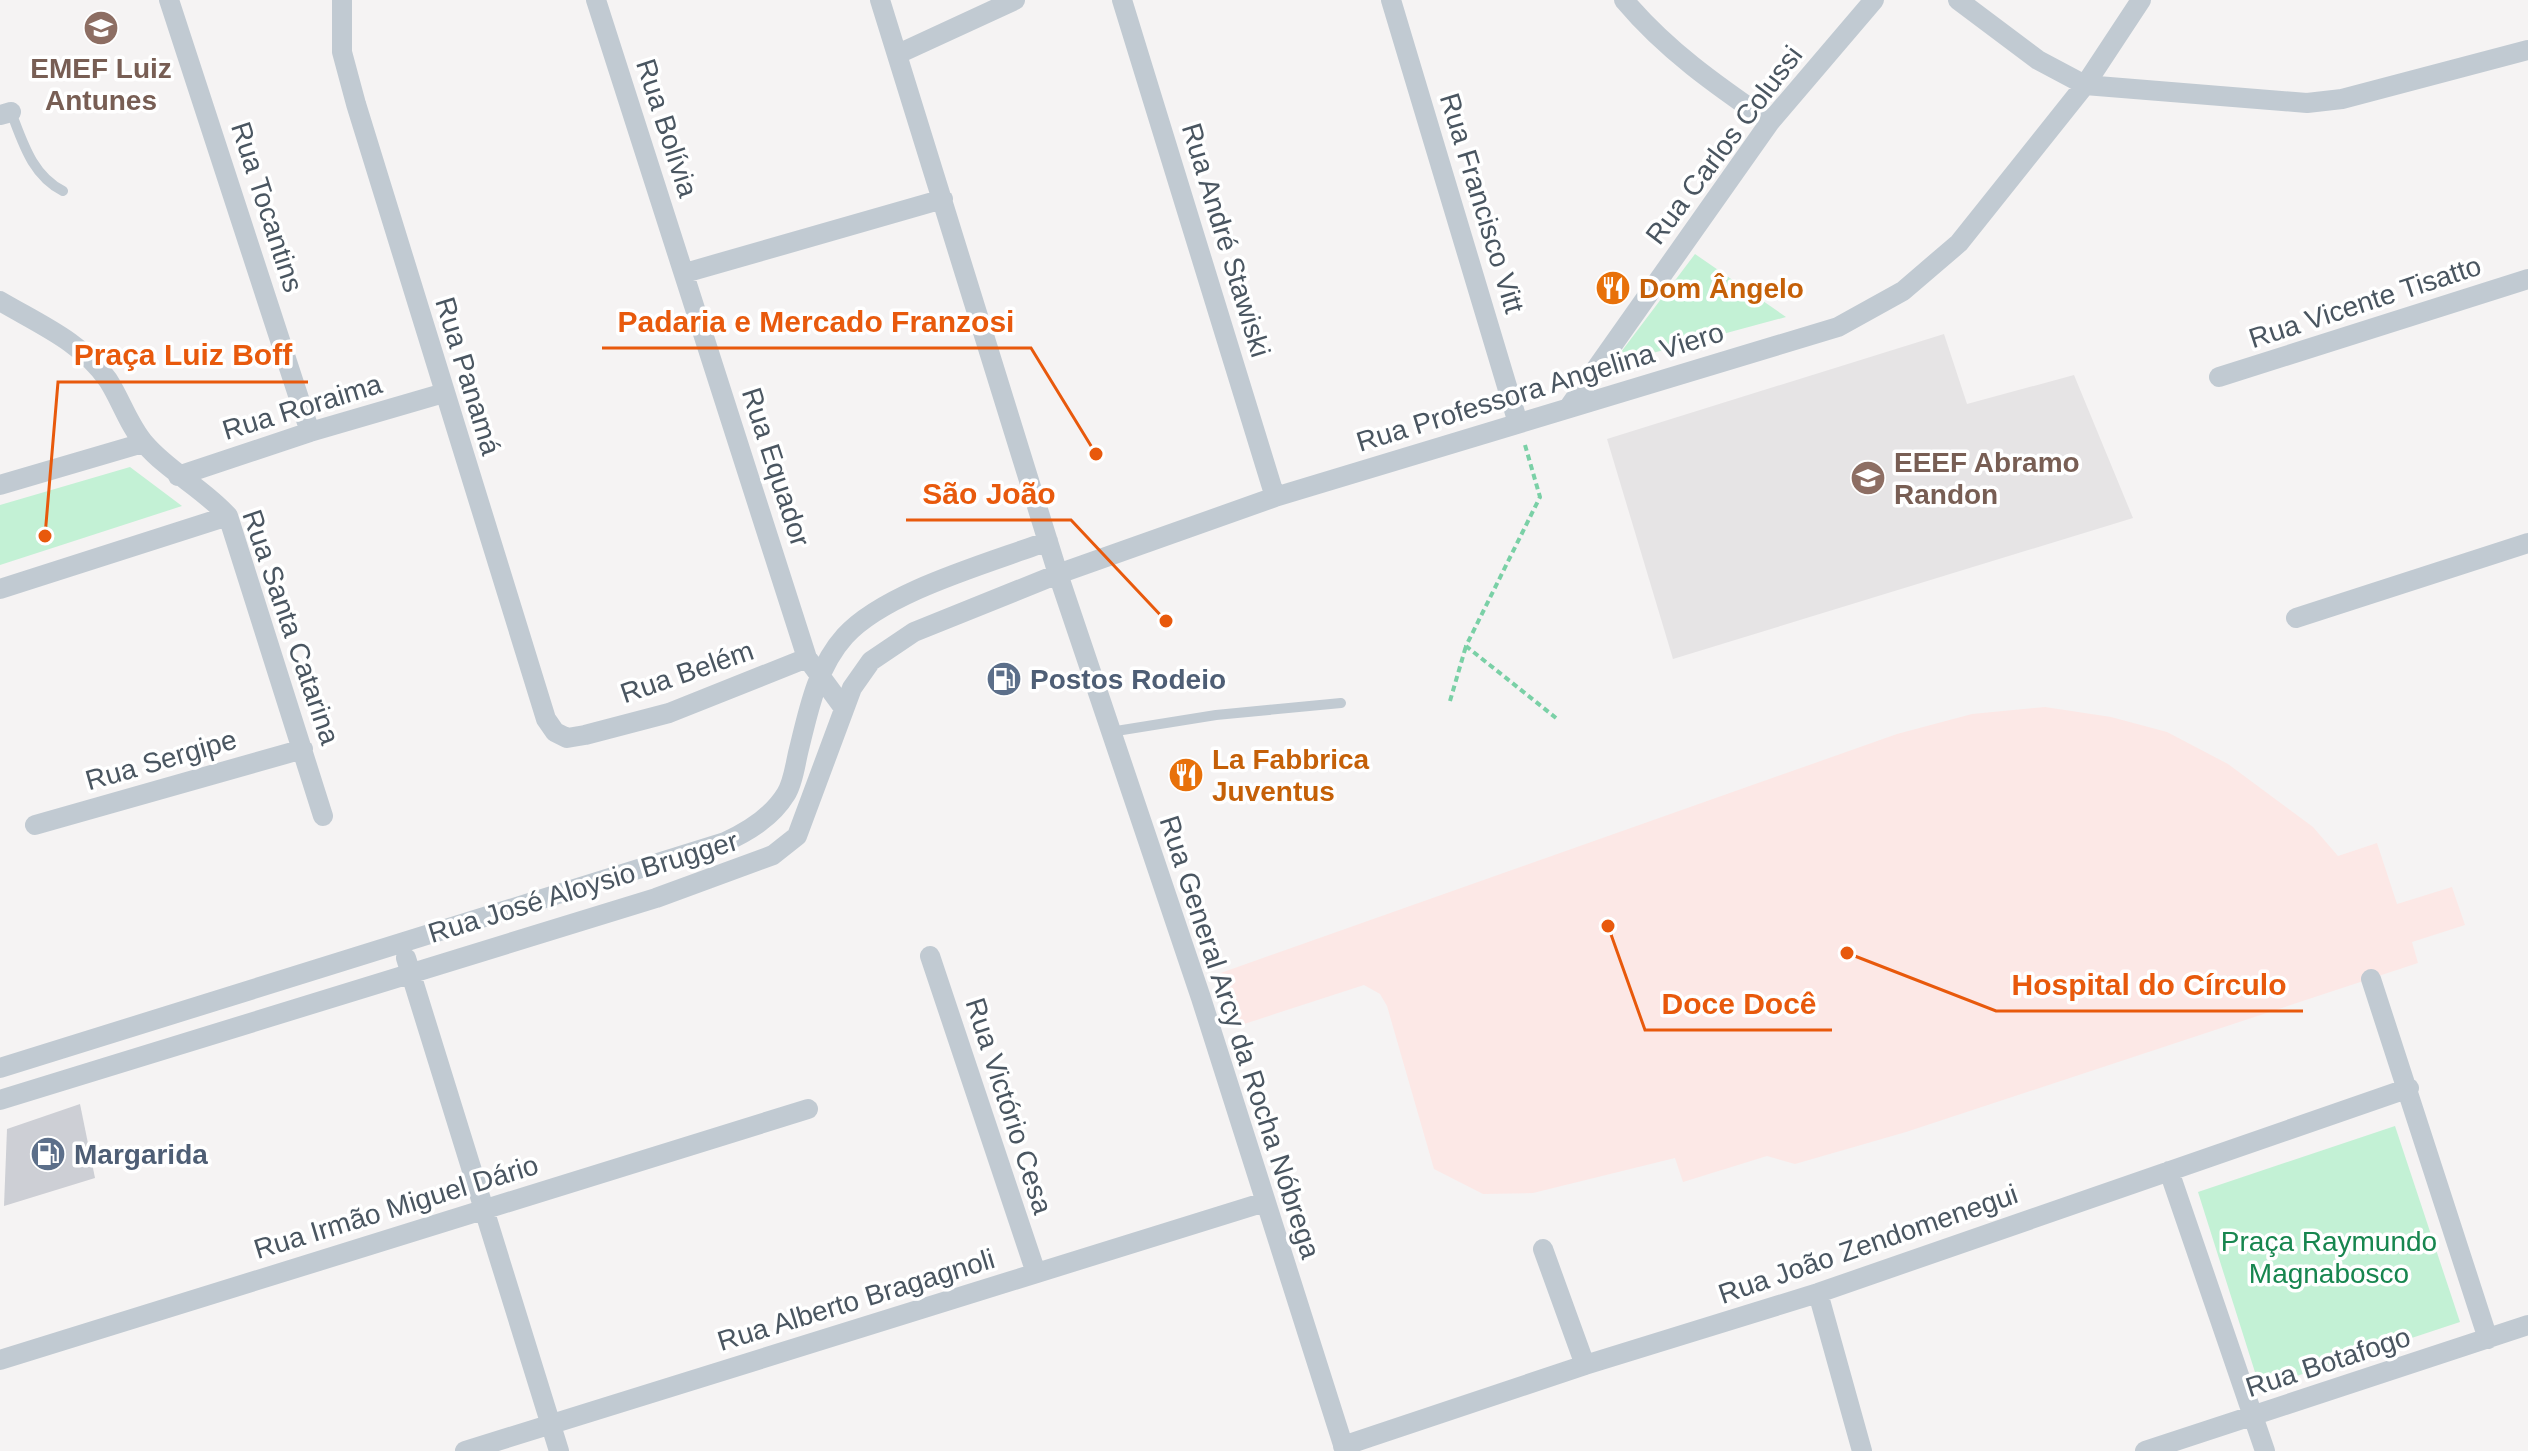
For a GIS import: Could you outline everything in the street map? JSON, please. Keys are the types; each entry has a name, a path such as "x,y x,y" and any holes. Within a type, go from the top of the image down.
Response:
{"street":[{"name":"Rua Tocantins","path":"169,0 310,432"},
{"name":"Rua Panamá","path":"342,0 342,52 546,719 555,732 567,738 585,735"},
{"name":"Rua Bolívia","path":"596,0 685,273"},
{"name":"Rua General Arcy da Rocha Nóbrega","path":"880,0 1058,574 1201,998 1344,1449"},
{"path":"898,54 1015,0"},
{"name":"Rua André Stawiski","path":"1122,0 1275,497"},
{"name":"Rua Francisco Vitt","path":"1391,0 1518,423"},
{"path":"1624,0 1654,35 1684,62 1770,122"},
{"name":"Rua Carlos Colussi","path":"1569,407 1770,122 1874,0"},
{"path":"1958,0 2038,60 2085,85 2307,103 2342,99 2528,50"},
{"name":"Rua Professora Angelina Viero","path":"1058,574 1275,497 1838,327 1903,291 1959,243 2085,85 2141,0"},
{"path":"685,273 943,199"},
{"name":"Rua Equador","path":"685,273 807,658 843,707"},
{"name":"Rua Vicente Tisatto","path":"2219,377 2528,279"},
{"name":"Rua Santa Catarina","path":"0,301 80,347 107,379 143,443 178,476 209,495 228,516 323,816"},
{"name":"Rua Roraima","path":"178,476 310,432 444,393"},
{"path":"0,485 143,443"},
{"path":"0,589 228,516"},
{"name":"Rua José Aloysio Brugger","path":"0,1068 725,842 748,831 771,814 788,792 818,677 844,637 865,618 896,600 1048,541"},
{"path":"2296,618 2528,543"},
{"name":"Rua José Aloysio Brugger","path":"0,1100 410,971 656,898 773,855 797,836 813,801 843,707 871,661 914,632 1058,574"},
{"path":"896,600 914,632"},
{"name":"Rua Belém","path":"585,735 669,713 807,658"},
{"name":"Rua Sergipe","path":"35,825 303,749"},
{"path":"788,792 813,801"},
{"path":"725,842 736,871"},
{"path":"647,866 656,898"},
{"path":"401,943 481,1209 559,1451"},
{"name":"Rua Victório Cesa","path":"930,956 1036,1273"},
{"path":"2371,979 2409,1088 2488,1339"},
{"name":"Rua João Zendomenegui","path":"1344,1449 1585,1365 1818,1293 2409,1088"},
{"name":"Rua Irmão Miguel Dário","path":"0,1360 808,1109"},
{"path":"2169,1171 2265,1451"},
{"name":"Rua Alberto Bragagnoli","path":"465,1451 1265,1202"},
{"path":"1543,1249 1585,1365"},
{"path":"1818,1293 1862,1451"},
{"name":"Rua Botafogo","path":"2145,1451 2528,1325"}],"lane":[{"path":"6,114 36,169 48,183 63,191"},
{"path":"1110,732 1216,715 1341,703"}],"path":[{"path":"1450,701 1466,646 1540,497 1518,423"},
{"path":"1466,646 1556,718"}],"shaded area":[{"name":"EEEF Abramo Randon","path":"1944,334 1967,404 2074,375 2133,518 1673,659 1607,439"},
{"path":"2045,707 2111,717 2167,732 2228,764 2313,827 2338,856 2377,843 2397,904 2452,887 2465,925 2412,942 2418,963 1906,1132 1795,1164 1767,1156 1683,1182 1675,1158 1533,1193 1483,1194 1434,1169 1387,1006 1380,994 1364,985 1232,1028 1215,975 1897,734 1972,714"}],"green space":[{"path":"1695,254 1786,317 1612,364"},
{"path":"130,467 182,506 0,565 0,505"},
{"name":"Praça Raymundo Magnabosco","path":"2395,1126 2460,1322 2260,1388 2198,1192"}],"building":[{"name":"Margarida","path":"80,1104 95,1178 4,1206 7,1129"}],"place":[{"name":"EMEF Luiz Antunes","path":"101,28"},
{"name":"Dom Ângelo","path":"1613,288"},
{"name":"Padaria e Mercado Franzosi","path":"1096,454"},
{"name":"EEEF Abramo Randon","path":"1868,478"},
{"name":"Praça Luiz Boff","path":"45,536"},
{"name":"São João","path":"1166,621"},
{"name":"Postos Rodeio","path":"1004,679"},
{"name":"La Fabbrica Juventus","path":"1186,775"},
{"name":"Doce Docê","path":"1608,926"},
{"name":"Hospital do Círculo","path":"1847,953"},
{"name":"Margarida","path":"48,1154"}]}
